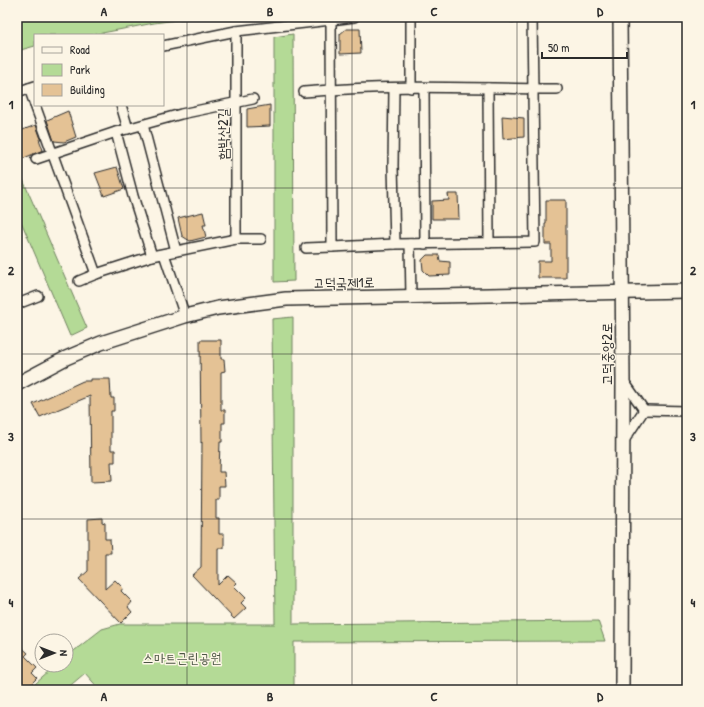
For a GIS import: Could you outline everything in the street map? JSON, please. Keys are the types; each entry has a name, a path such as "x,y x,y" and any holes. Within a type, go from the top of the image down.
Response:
{"street":[{"path":"164,46 236,31 354,17"},
{"path":"411,17 411,88"},
{"path":"306,248 395,244 535,242 532,17 514,17"},
{"name":"고덕중앙2로","path":"620,17 623,379 622,690"},
{"path":"332,20 332,247"},
{"name":"함박산2길","path":"236,31 236,239"},
{"path":"17,92 32,87 34,99"},
{"path":"394,88 393,166 395,244"},
{"path":"304,92 394,88 557,89"},
{"path":"424,88 425,244"},
{"path":"488,88 489,243"},
{"path":"36,159 116,132 182,114 253,99"},
{"path":"35,106 96,274"},
{"path":"121,106 128,129"},
{"path":"143,125 176,251"},
{"path":"116,132 133,196 152,256"},
{"path":"79,281 152,256 236,239 261,238"},
{"path":"410,244 411,297"},
{"path":"164,254 185,316"},
{"name":"고덕국제1로","path":"17,384 66,358 102,343 185,316 218,308 286,299 687,291"},
{"path":"18,301 38,296"},
{"path":"623,379 644,410"},
{"path":"644,410 687,411"},
{"path":"622,443 644,410"}],"green space":[{"path":"17,17 200,17 154,23 97,34 34,34 34,46 17,51"},
{"path":"293,34 294,281 274,282 274,37"},
{"path":"17,166 87,328 70,336 17,212"},
{"name":"스마트근린공원","path":"293,317 293,624 598,621 605,641 294,642 294,690 100,690 85,673 65,690 28,690 48,673 74,673 74,651 102,629 120,624 275,624 272,319"}],"building":[{"path":"346,29 360,29 361,53 340,54 340,34"},
{"path":"270,105 270,126 247,127 247,109"},
{"path":"68,111 76,137 64,142 54,141 47,120"},
{"path":"502,116 524,118 524,137 503,139"},
{"path":"36,125 43,150 17,161 17,132"},
{"path":"117,167 124,189 104,196 95,173"},
{"path":"448,194 458,194 459,219 432,219 432,201 449,200"},
{"path":"546,200 566,200 566,278 538,278 538,261 551,261 551,244 545,244"},
{"path":"203,212 206,225 203,225 206,237 190,241 182,236 178,218"},
{"path":"427,255 439,255 440,261 450,262 450,275 429,276 423,270 422,260"},
{"path":"200,340 221,340 221,359 224,359 225,371 221,372 221,410 225,410 225,423 222,423 219,472 224,472 225,486 219,486 219,500 216,500 216,518 219,518 219,534 224,534 224,548 218,548 218,585 228,575 237,583 234,586 246,598 241,603 246,608 234,619 192,575 201,567 202,442 201,443"},
{"path":"90,379 110,379 111,398 114,398 114,411 111,411 111,450 115,450 115,462 111,462 112,481 91,482 90,396 40,417 33,404 83,381 90,381"},
{"path":"102,518 102,522 105,523 105,539 110,539 111,553 105,553 105,589 115,580 123,588 121,591 132,602 128,607 132,612 121,623 79,579 88,571 88,519"},
{"path":"17,643 28,653 25,656 34,665 34,671 32,673 37,678 26,689 17,680"}]}
